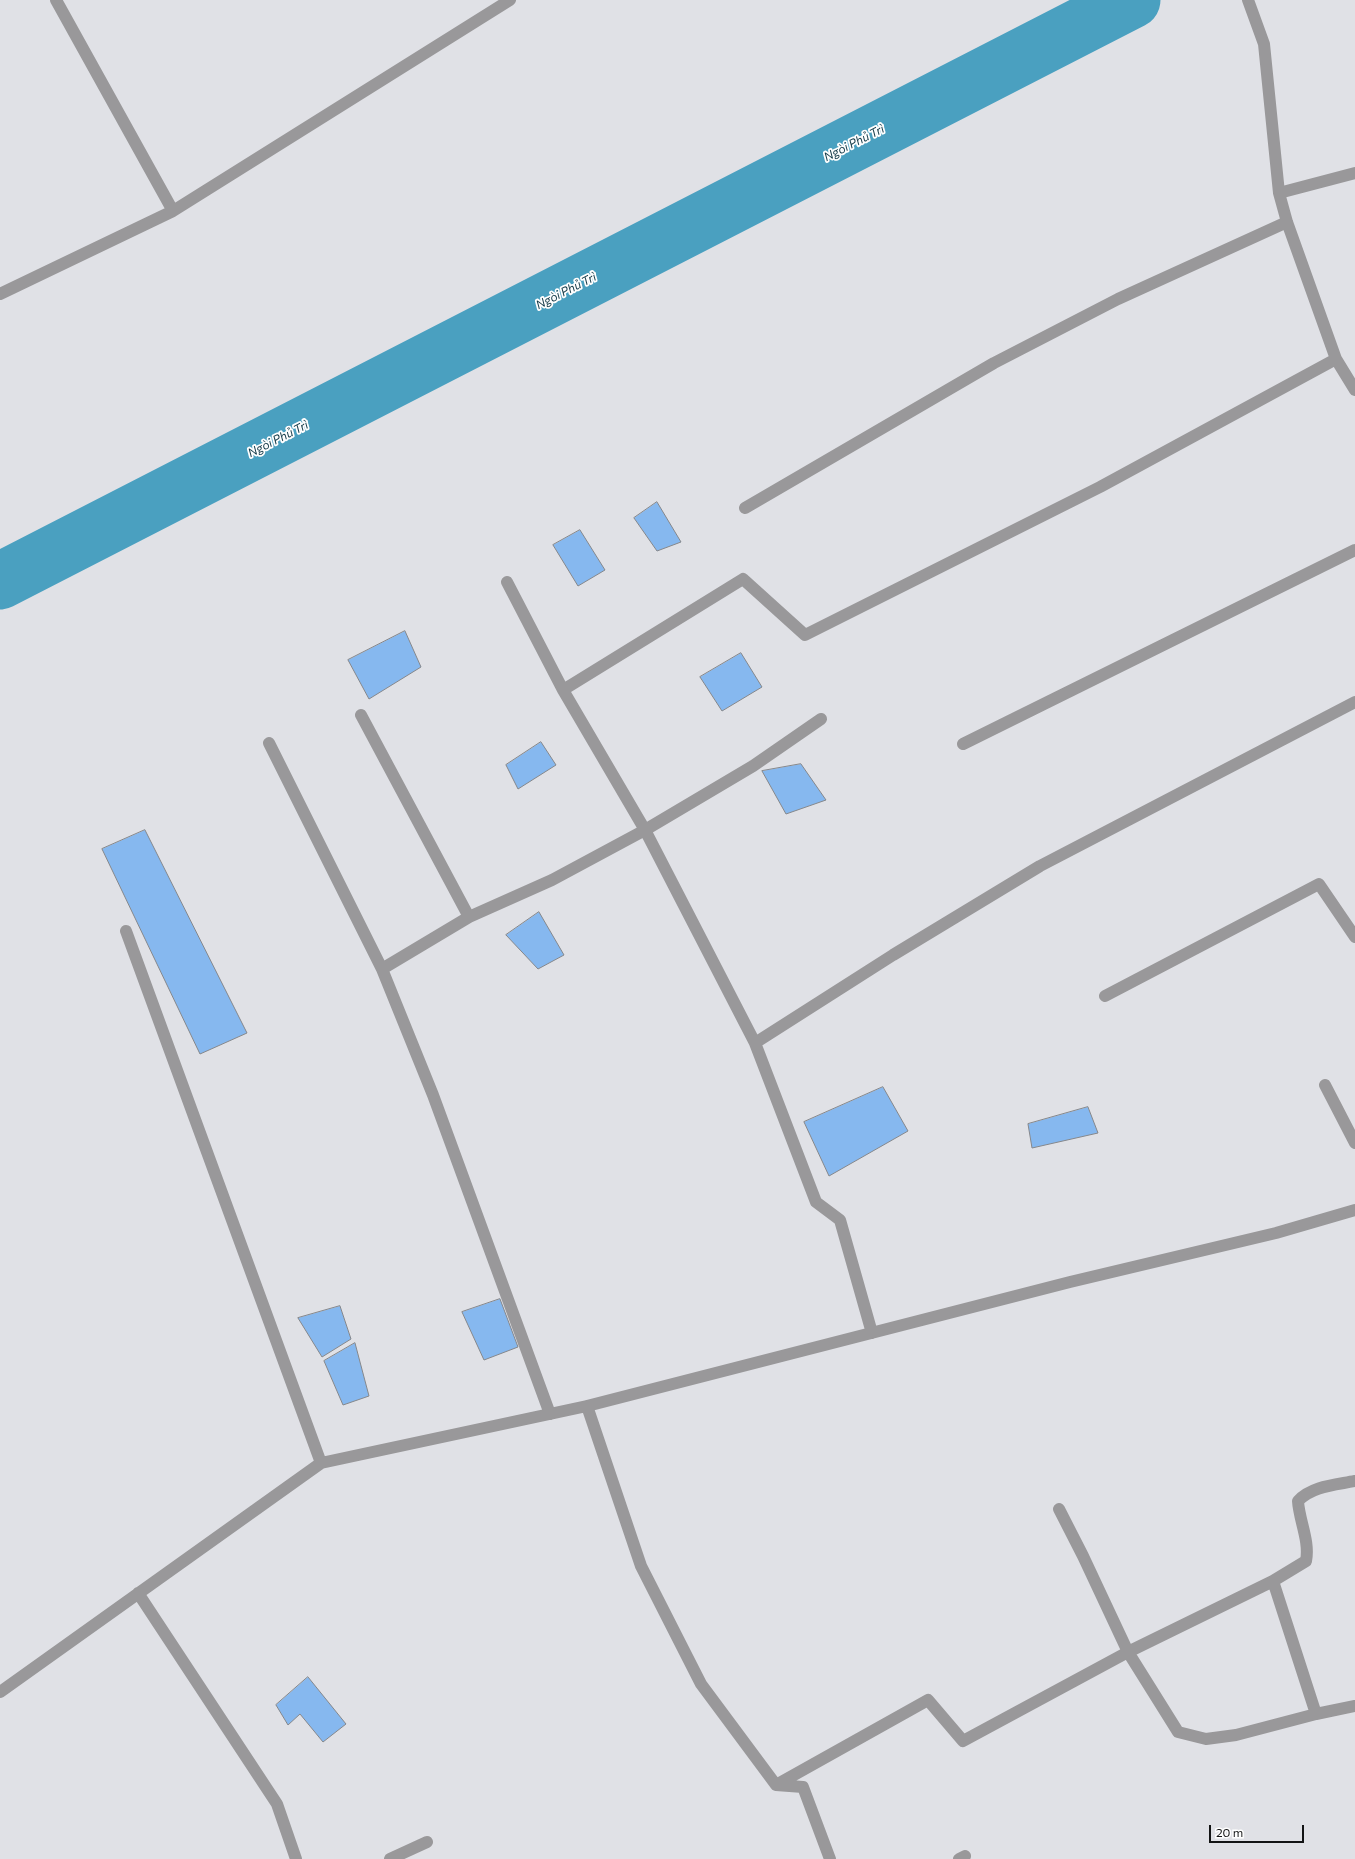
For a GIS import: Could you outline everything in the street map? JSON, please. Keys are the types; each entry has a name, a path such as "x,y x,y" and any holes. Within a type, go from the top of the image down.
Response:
{"street":[{"path":"56,0 173,211"},
{"path":"0,294 173,211 510,0"},
{"path":"1248,0 1264,44 1279,193 1287,222 1336,359 1355,390"},
{"path":"1279,193 1355,173"},
{"path":"745,508 994,363 1118,299 1287,222"},
{"path":"563,690 743,579 805,635 1100,487 1336,359"},
{"path":"963,744 1355,550"},
{"path":"507,582 563,690 645,830 755,1042 816,1202 840,1220 872,1333"},
{"path":"755,1042 876,965 1040,866 1355,702"},
{"path":"361,715 469,917"},
{"path":"382,969 469,917 552,880 645,830 753,766 822,719"},
{"path":"269,743 382,969 433,1095 550,1414"},
{"path":"1105,996 1319,884 1355,936"},
{"path":"126,931 321,1463"},
{"path":"1325,1085 1355,1143"},
{"path":"0,1692 321,1463 587,1406 1070,1282 1276,1233 1355,1210"},
{"path":"587,1406 641,1566 701,1684 776,1785 803,1787 830,1859"},
{"path":"776,1785 928,1700 963,1741 1128,1652 1273,1581 1306,1561 1308,1551 1299,1515 1298,1501 1304,1494 1317,1489 1355,1481"},
{"path":"1059,1509 1084,1556 1128,1652 1178,1732 1206,1739 1236,1735 1316,1714 1355,1706"},
{"path":"1273,1581 1316,1714"},
{"path":"138,1593 277,1804 296,1859"},
{"path":"390,1859 427,1842"}],"building":[{"path":"657,502 681,542 657,551 634,518"},
{"path":"580,530 605,570 578,586 553,545"},
{"path":"405,631 421,667 369,699 348,660"},
{"path":"741,653 762,687 722,711 700,677"},
{"path":"541,742 556,765 518,789 506,765"},
{"path":"801,764 826,800 786,814 762,771"},
{"path":"145,830 247,1033 200,1054 102,849"},
{"path":"539,912 564,955 538,969 506,935"},
{"path":"883,1087 908,1131 829,1176 804,1122"},
{"path":"1088,1107 1098,1133 1032,1148 1028,1124"},
{"path":"500,1299 518,1347 484,1360 462,1312"},
{"path":"340,1306 351,1339 322,1357 298,1318"},
{"path":"355,1343 369,1396 343,1405 324,1361"},
{"path":"308,1677 346,1724 323,1742 300,1714 288,1725 276,1705"}],"waterway":[{"name":"Ngòi Phủ Trì","path":"0,581 1132,0"}]}
